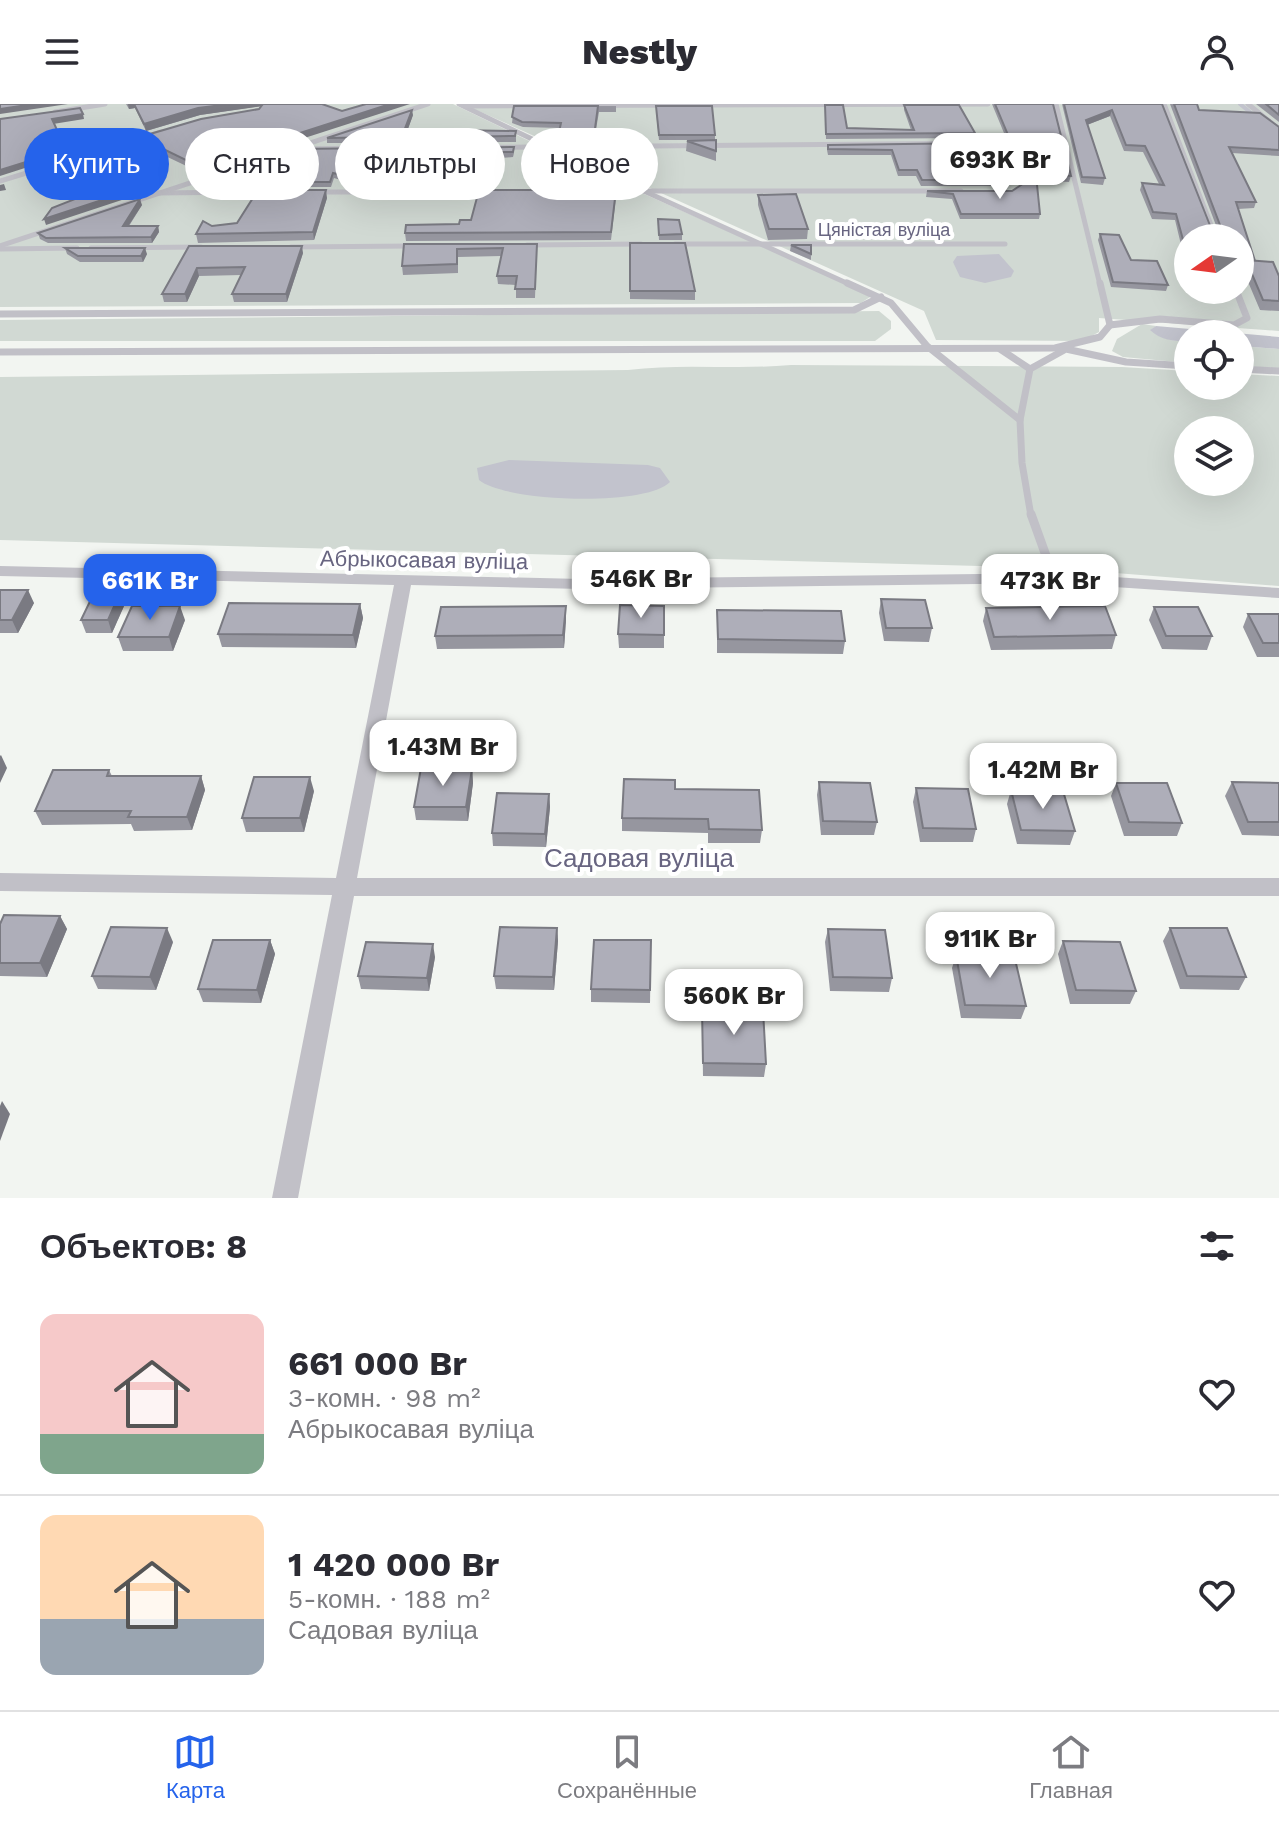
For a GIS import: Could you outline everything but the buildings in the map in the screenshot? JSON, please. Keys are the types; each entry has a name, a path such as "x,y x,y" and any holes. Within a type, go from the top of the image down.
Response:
{"street":[{"name":"Абрыкосавая вуліца","path":"0,571 403,583 700,584 1054,578 1279,593"},
{"path":"285,1198 403,583"},
{"name":"Садовая вуліца","path":"0,882 347,887 1279,887"}],"lane":[{"path":"45,113 105,104"},
{"path":"319,139 428,104"},
{"path":"461,105 988,104"},
{"path":"1056,104 1110,325"},
{"path":"1164,104 1211,224"},
{"path":"1248,104 1279,129"},
{"path":"461,105 521,134"},
{"path":"0,181 172,129"},
{"path":"658,145 1000,143"},
{"path":"319,149 521,146"},
{"path":"658,191 962,191"},
{"path":"658,198 881,297 897,310 927,346 1020,420"},
{"path":"0,248 136,200"},
{"path":"524,245 651,244"},
{"name":"Цяністая вуліца","path":"667,244 1005,244"},
{"path":"286,247 429,246"},
{"path":"0,248 207,247"},
{"path":"0,314 854,310 881,297"},
{"path":"1054,578 1028,515 1023,490 1020,420 1030,369 1066,349 1099,340 1110,325 1160,319 1234,325 1247,318 1242,304"},
{"path":"0,352 927,346 1066,349 1126,362 1174,365"},
{"path":"994,347 1017,357 1030,369"},
{"path":"1254,370 1279,371"}],"shaded area":[{"path":"0,104 453,104 503,128 335,128 335,200 505,200 505,129 521,137 521,200 658,200 873,295 861,303 0,307"},
{"path":"463,104 1279,104 1279,331 1254,329 1254,320 1174,320 1174,323 1099,318 1099,332 1082,341 936,340 924,311 658,192 658,128 521,130"},
{"path":"999,254 1014,271 1011,277 985,283 960,277 953,262 957,256"},
{"path":"879,311 891,321 891,329 875,341 0,341 0,320"},
{"path":"1142,324 1156,326 1151,330 1174,340 1174,362 1123,357 1112,351 1117,339"},
{"path":"1156,326 1174,328 1174,340 1158,336 1150,330"},
{"path":"1254,335 1279,337 1279,349 1254,347"},
{"path":"1254,347 1279,349 1279,368 1254,367"},
{"path":"669,367 1122,367 1174,370 1174,400 1254,400 1254,375 1279,376 1279,586 1053,568 0,540 0,377"},
{"path":"509,460 648,465 660,468 670,482 656,490 634,495 575,499 516,493 479,480 477,468"}],"waterway":[{"path":"1240,104 1256,117"}]}
